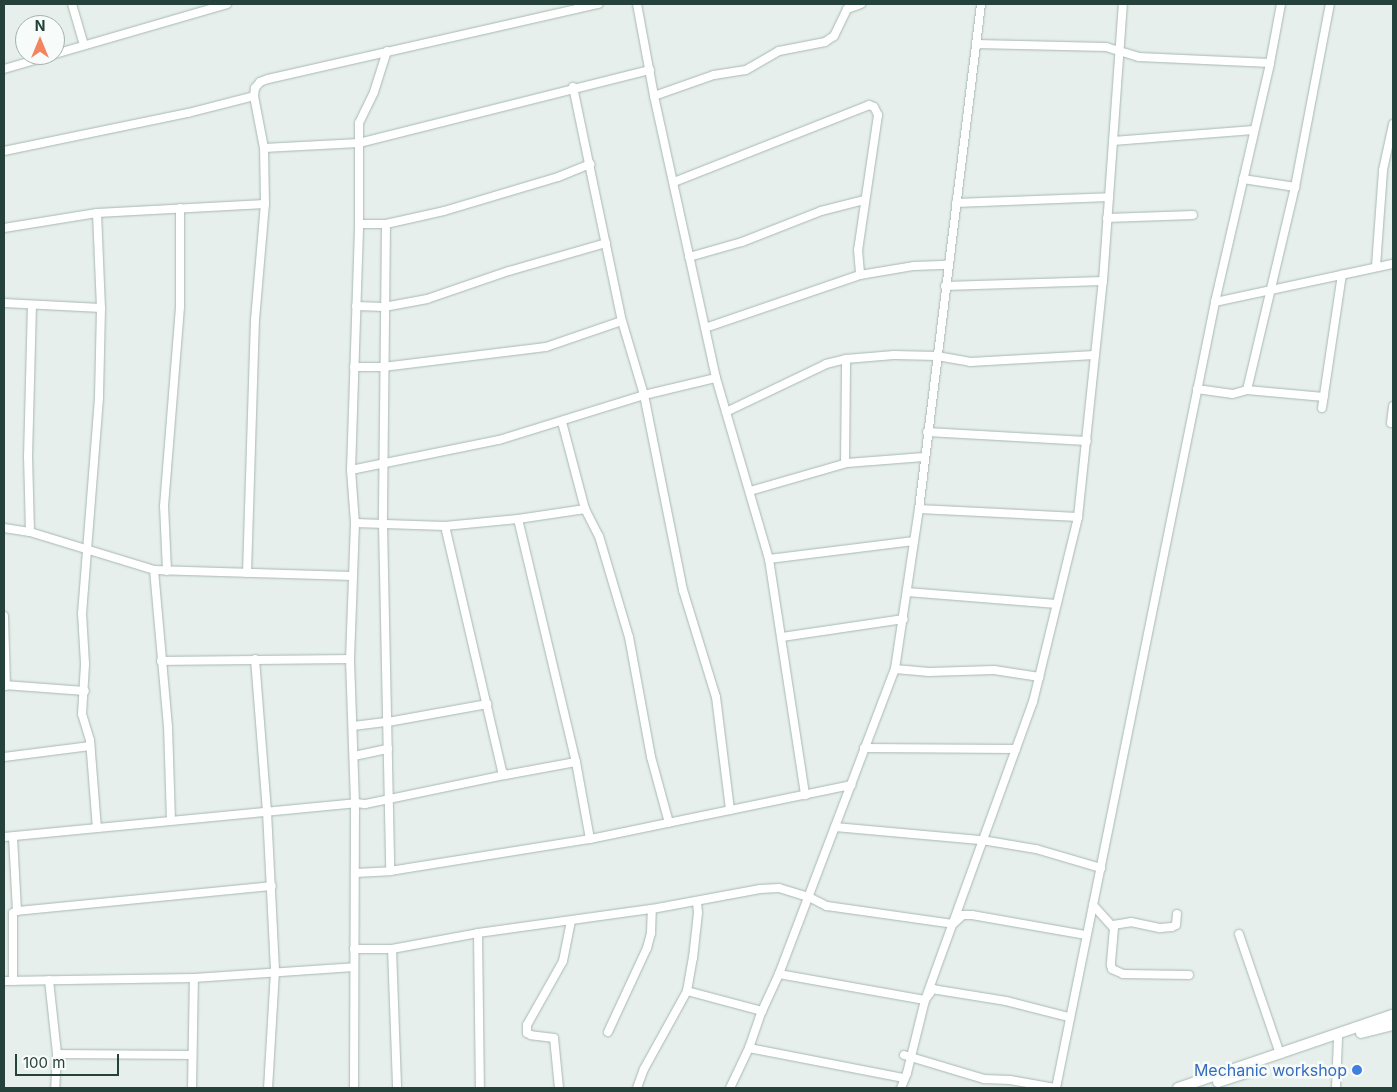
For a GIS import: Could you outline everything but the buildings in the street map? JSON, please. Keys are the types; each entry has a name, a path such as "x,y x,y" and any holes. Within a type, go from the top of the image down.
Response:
{"main road":[{"path":"1178,1088 1393,1016"},
{"path":"1200,1088 1325,1046 1338,1038 1393,1025"}],"street":[{"path":"72,4 84,45"},
{"path":"65,51 226,4"},
{"path":"247,573 255,320 265,204 264,148 254,96 255,88 260,82 268,79 387,51 445,41 599,4"},
{"path":"638,4 654,96 716,378 770,559 805,795"},
{"path":"654,96 714,75 746,70 779,51 825,42 834,36 847,9 861,4"},
{"path":"730,1088 749,1048 762,1011 779,974 895,669 919,509 936,356 981,4"},
{"path":"901,1088 907,1073 925,1000 1016,749 1039,677 1078,517 1103,281 1121,53 1123,4"},
{"path":"904,1055 976,1077 1056,1088 1215,302 1270,63 1280,4"},
{"path":"1247,390 1295,188 1330,4"},
{"path":"976,44 1106,48 1139,57 1270,63"},
{"path":"354,1088 355,803 350,660 354,523 351,470 359,224 359,123 374,92 387,51"},
{"path":"4,69 18,65"},
{"path":"264,148 359,143 650,70"},
{"path":"573,88 622,321 644,395 684,590 716,697 730,810"},
{"path":"4,151 188,113 254,96"},
{"path":"674,182 868,105 874,106 878,115 858,250 860,275"},
{"path":"1376,266 1383,170 1393,129"},
{"path":"1113,141 1254,130"},
{"path":"359,224 386,224 444,211 558,177 590,164"},
{"path":"1243,179 1295,188"},
{"path":"956,203 1109,197"},
{"path":"689,257 742,242 821,212 864,200"},
{"path":"4,228 97,213 265,204"},
{"path":"167,570 164,506 180,306 180,208"},
{"path":"97,213 101,308 98,398 82,613 85,690 82,720 90,746 97,828"},
{"path":"1107,218 1193,215"},
{"path":"386,224 383,367 383,524 390,871"},
{"path":"356,306 384,307 427,299 509,271 606,243"},
{"path":"1215,302 1376,266 1393,264"},
{"path":"705,328 860,275 914,266 948,265"},
{"path":"1322,408 1342,274"},
{"path":"945,286 1103,281"},
{"path":"4,303 101,308"},
{"path":"30,532 28,457 32,305"},
{"path":"354,367 383,367 546,347 622,321"},
{"path":"726,412 826,364 846,359 894,355 936,356 970,362 1095,355"},
{"path":"845,463 846,359"},
{"path":"351,470 499,440 644,395 716,378"},
{"path":"1198,389 1233,394 1247,390 1324,397"},
{"path":"1391,423 1393,406"},
{"path":"562,422 585,509 599,536 629,637 651,757 670,823"},
{"path":"927,432 1087,441"},
{"path":"750,491 845,463 924,457"},
{"path":"354,523 445,526 518,519 585,509"},
{"path":"919,509 1078,517"},
{"path":"518,519 576,762 590,839"},
{"path":"445,526 502,771 505,775"},
{"path":"4,528 30,532 154,570 353,576"},
{"path":"770,559 914,541"},
{"path":"154,570 168,726 171,820"},
{"path":"907,592 1057,604"},
{"path":"4,616 5,686 85,690"},
{"path":"782,637 904,619"},
{"path":"256,659 272,886 275,971 268,1088"},
{"path":"161,661 350,660"},
{"path":"895,669 938,672 994,670 1039,677"},
{"path":"353,726 388,722 487,704"},
{"path":"4,757 90,746"},
{"path":"864,748 1016,749"},
{"path":"354,756 388,749"},
{"path":"4,837 355,803 365,804 576,762"},
{"path":"355,873 390,871 590,839 851,785"},
{"path":"835,827 982,840 1036,849 1101,868"},
{"path":"13,837 15,912 13,981"},
{"path":"4,914 272,886"},
{"path":"354,949 392,949 478,933 652,909 760,889 778,888 808,897 827,906 953,924"},
{"path":"637,1088 644,1069 687,991 698,913 697,901"},
{"path":"1094,905 1113,925 1112,969 1123,974 1189,975"},
{"path":"608,1032 647,948 651,933 652,909"},
{"path":"1113,925 1131,922 1160,928 1172,926 1176,925 1177,914"},
{"path":"953,924 963,915 972,915 1086,935"},
{"path":"559,1088 554,1038 551,1036 531,1035 528,1033 527,1025 564,960 571,921"},
{"path":"478,933 480,1088"},
{"path":"1239,934 1280,1054"},
{"path":"392,949 397,1088"},
{"path":"4,981 194,978 354,967"},
{"path":"779,974 925,1000"},
{"path":"192,1088 194,978"},
{"path":"49,980 57,1054 55,1088"},
{"path":"925,1000 933,989 1006,1001 1069,1017"},
{"path":"687,991 762,1011"},
{"path":"1336,1088 1338,1038"},
{"path":"749,1048 904,1078"},
{"path":"57,1054 192,1056"}],"place":[{"name":"Mechanic workshop","path":"1357,1070"}]}
